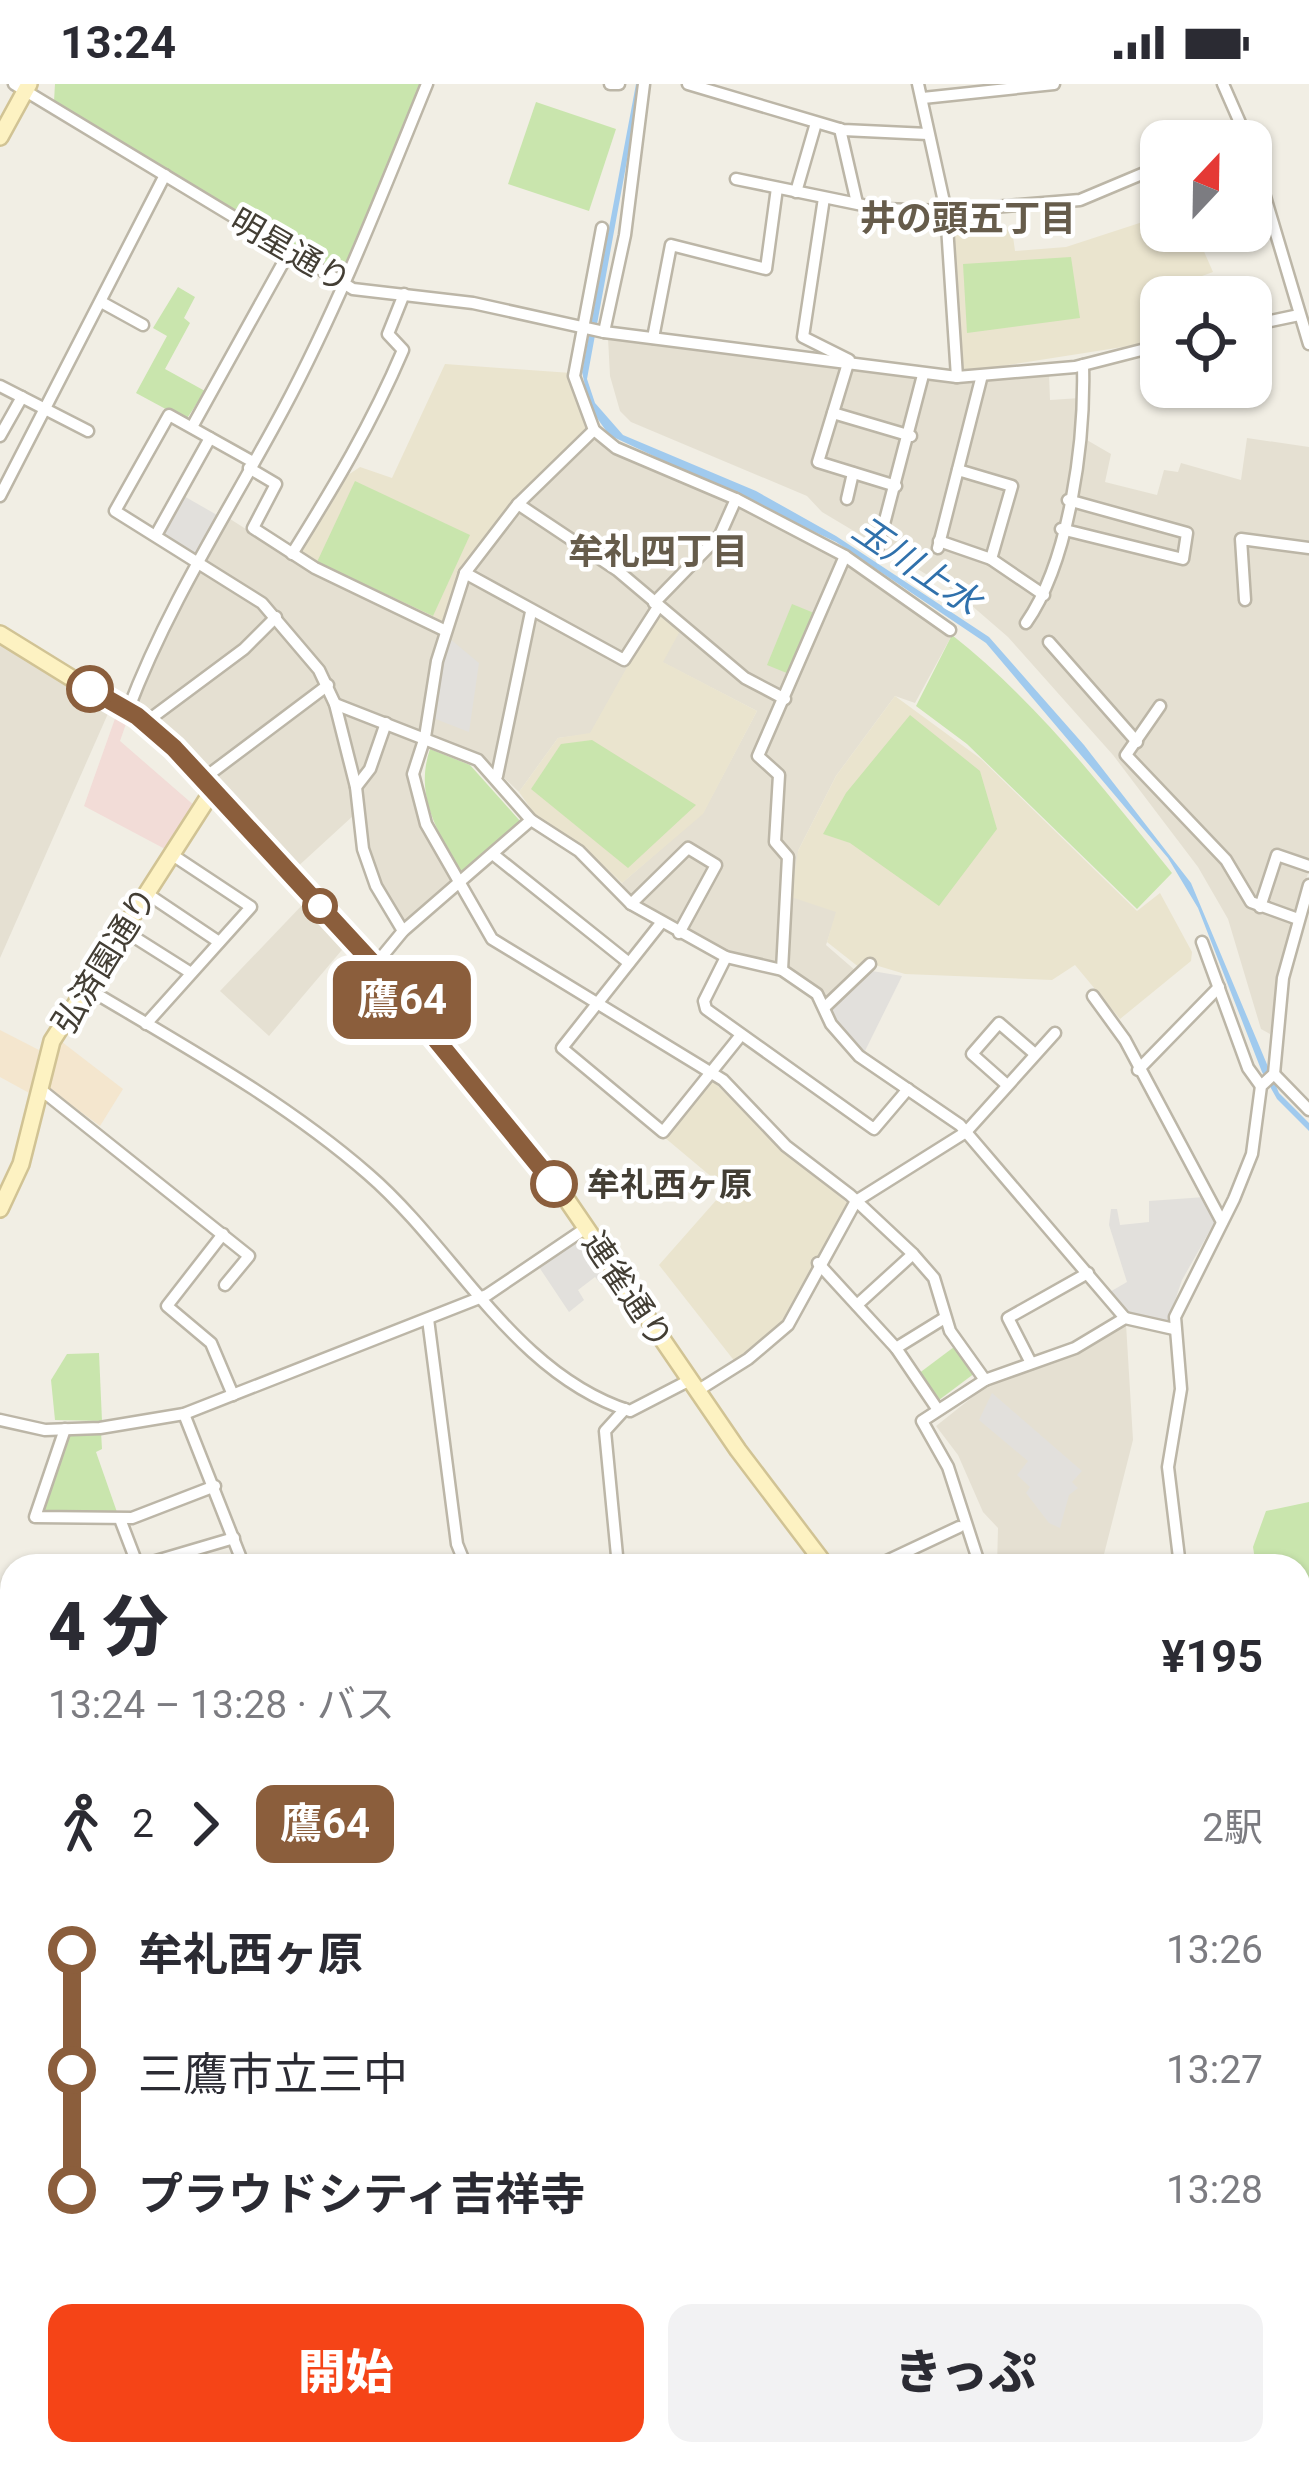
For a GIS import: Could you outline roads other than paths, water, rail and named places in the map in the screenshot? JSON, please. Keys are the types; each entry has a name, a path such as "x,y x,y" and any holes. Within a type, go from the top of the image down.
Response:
{"main road":[{"path":"0,137 23,86"},
{"name":"連雀通り","path":"0,634 146,722 375,965 586,1228 817,1554"},
{"name":"弘済園通り","path":"0,1209 21,1164 49,1048 171,854 208,785"}],"street":[{"path":"128,710 159,629 344,286 427,84"},
{"path":"644,84 625,235 574,376 594,430 616,448 736,499 845,556 950,630"},
{"path":"688,84 840,129 928,134"},
{"path":"918,84 946,211 957,377"},
{"path":"923,98 1054,84"},
{"path":"1223,84 1239,120"},
{"name":"明星通り","path":"23,86 344,286 473,303 592,330 849,359 923,375 981,379 1083,365 1140,351"},
{"path":"796,192 816,123"},
{"path":"840,129 857,203"},
{"path":"0,496 165,175"},
{"path":"736,179 857,203 946,211 1080,200 1140,175"},
{"path":"653,338 671,245 766,269 777,188"},
{"path":"824,197 802,337 849,359 818,462 896,486"},
{"path":"1272,222 1309,344"},
{"path":"592,330 602,228"},
{"path":"192,427 289,252"},
{"path":"292,554 352,461 403,350 388,334 404,294"},
{"path":"103,303 143,325"},
{"path":"1272,320 1299,314"},
{"path":"1027,623 1044,595 1068,500 1084,426 1083,365"},
{"path":"878,548 923,375"},
{"path":"981,379 939,545 991,559 1044,595"},
{"path":"0,386 88,431"},
{"path":"0,436 22,397"},
{"path":"833,413 910,436"},
{"path":"404,931 376,886 362,850 356,788 328,685 276,617 196,559 115,511 170,415 276,484 253,528 292,554 446,631"},
{"path":"594,430 518,504 465,573 446,631 413,774 426,824 492,940 711,1073 786,1146 913,1254 934,1278 943,1319 985,1380"},
{"path":"156,535 210,438"},
{"path":"958,470 1012,486 991,559"},
{"path":"847,499 854,473"},
{"path":"465,573 624,660 656,605 720,535 736,499"},
{"path":"1061,529 1183,560 1186,533 1068,500"},
{"path":"518,504 617,570 745,678 785,699"},
{"path":"1245,600 1241,539 1309,548"},
{"path":"782,970 788,857 776,842 779,776 758,756 845,556"},
{"path":"496,776 531,612"},
{"path":"146,722 244,649 276,617"},
{"path":"1049,642 1137,742"},
{"path":"208,785 328,685"},
{"path":"335,704 478,760 531,820 579,851 632,904 726,957 782,970 826,1006 831,1024 859,1056 966,1132 1125,1318 1174,1329"},
{"path":"1160,706 1126,755 1226,860 1246,897 1260,907 1298,919"},
{"path":"356,788 370,769 386,723"},
{"path":"375,965 404,931 531,820"},
{"path":"632,904 688,848 716,865 680,933"},
{"path":"146,1024 251,907 171,854"},
{"path":"494,855 629,963"},
{"path":"1260,907 1277,855 1309,866"},
{"path":"1179,1554 1168,1467 1181,1388 1174,1329 1183,1294 1252,1154 1277,1014 1309,885"},
{"path":"146,893 220,942"},
{"path":"661,923 562,1048 663,1132 741,1035"},
{"path":"123,930 191,974"},
{"path":"1202,942 1248,1068 1309,1110"},
{"path":"726,957 704,1000 706,1009 741,1035 874,1129 908,1088"},
{"path":"826,1006 870,964"},
{"path":"86,987 332,1144 395,1199 563,1380 625,1409 645,1407 765,1347 788,1325 856,1201 966,1132 1055,1034"},
{"path":"1138,1070 1219,987"},
{"path":"1093,996 1125,1040 1222,1222"},
{"path":"1007,1085 972,1054 999,1023 1035,1054"},
{"path":"40,1088 249,1256 225,1285"},
{"path":"0,1420 27,1428 65,1429 131,1426 184,1414 483,1297 586,1228"},
{"path":"223,1234 167,1306 211,1343 233,1395"},
{"path":"857,1305 913,1254"},
{"path":"818,1263 896,1348 936,1407"},
{"path":"1031,1363 1008,1318 1088,1273"},
{"path":"976,1554 942,1451 922,1421 936,1407 985,1380 1075,1348 1125,1318"},
{"path":"428,1319 461,1554"},
{"path":"896,1348 943,1319"},
{"path":"617,1554 604,1431 625,1409"},
{"path":"184,1414 240,1554"},
{"path":"65,1429 35,1517 120,1519 215,1486"},
{"path":"120,1519 134,1554"},
{"path":"901,1554 958,1527"},
{"path":"180,1554 234,1538"}],"water":[{"path":"636,84 641,84 587,379 595,403 623,435 756,491 836,536 989,637 1084,745 1191,883 1279,1093 1309,1123 1309,1131 1277,1099 1262,1072 1198,908 1168,858 986,643 836,542 609,435 590,408 582,372"}],"place":[{"name":"牟礼西ヶ原","path":"554,1184"}],"district":[{"name":"井の頭五丁目","path":"968,218"},
{"name":"牟礼四丁目","path":"658,551"}],"water label":[{"name":"玉川上水","path":"917,565"}]}
